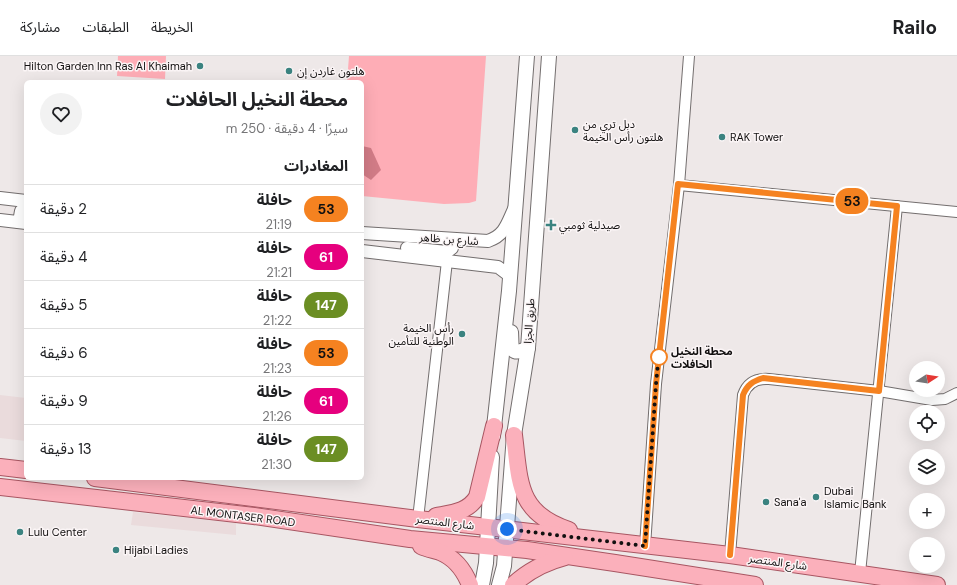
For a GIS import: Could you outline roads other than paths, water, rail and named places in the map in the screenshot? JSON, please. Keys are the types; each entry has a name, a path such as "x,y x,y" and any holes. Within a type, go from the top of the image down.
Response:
{"main road":[{"name":"طريق الجزا","path":"482,585 487,547 494,426 509,291 527,56"},
{"name":"طريق الجزا","path":"499,585 504,566 514,435 528,348 549,56"},
{"path":"509,291 512,349 516,352 520,352 528,348"},
{"path":"418,519 462,510 474,502 479,492 494,426"},
{"path":"514,435 520,481 527,500 532,508 540,516 550,522 601,540"},
{"path":"491,460 495,461 499,466 500,484 503,487 511,488"},
{"path":"0,467 24,470"},
{"name":"شارع المنتصر","path":"111,480 418,519 730,555 937,585"},
{"name":"AL MONTASER ROAD","path":"0,487 254,516 410,539 487,547"},
{"path":"410,539 424,548 440,552 455,561 467,576 470,585"},
{"path":"487,547 569,556 754,585"},
{"path":"513,585 527,573 540,566 569,556"}],"street":[{"path":"645,546 656,384 678,184 689,56"},
{"path":"678,184 957,212"},
{"path":"0,198 24,201"},
{"name":"شارع بن ظاهر","path":"364,233 488,241 502,234 516,204"},
{"path":"860,573 897,206"},
{"path":"0,220 22,223 21,210 24,209"},
{"path":"364,250 386,246 447,252 452,248 454,240"},
{"name":"شارع بن ظاهر","path":"364,251 498,267 510,276"},
{"path":"418,519 447,261"},
{"path":"730,555 743,395 752,382 763,378 879,391 932,400 945,399 957,393"}],"place":[{"name":"Hilton Garden Inn Ras Al Khaimah","path":"200,66"},
{"name":"هلتون غاردن إن","path":"289,71"},
{"name":"دبل تري من هلتون رأس الخيمة","path":"575,130"},
{"name":"RAK Tower","path":"722,137"},
{"name":"صيدلية ثومبي","path":"551,225"},
{"name":"رأس الخيمة الوطنية للتأمين","path":"462,334"},
{"name":"محطة النخيل الحافلات","path":"659,357"},
{"name":"Dubai Islamic Bank","path":"816,497"},
{"name":"Sana'a","path":"766,502"},
{"name":"Lulu Center","path":"20,532"},
{"name":"Hijabi Ladies","path":"116,550"}]}
